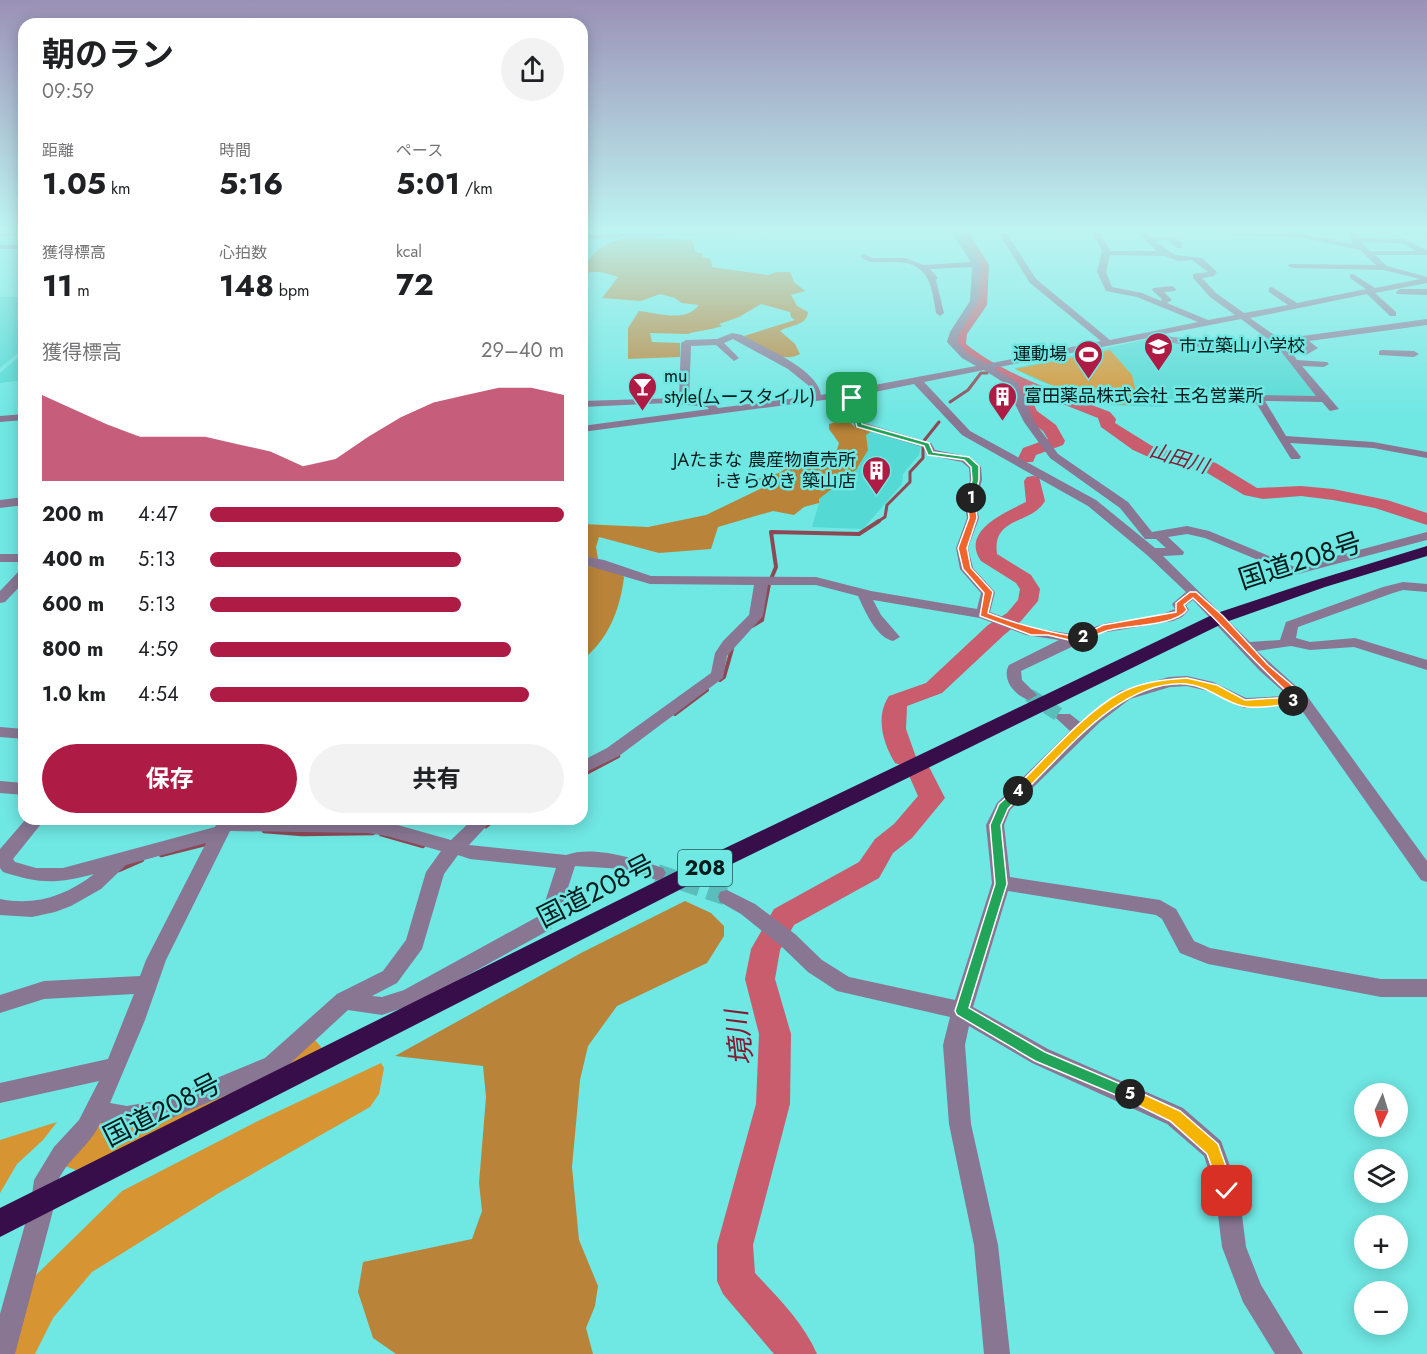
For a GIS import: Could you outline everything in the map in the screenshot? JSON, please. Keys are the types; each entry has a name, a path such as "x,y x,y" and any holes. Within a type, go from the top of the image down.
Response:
{"highway":[{"name":"国道208号","path":"0,1223 681,879 1220,618 1319,584 1427,552"}],"street":[{"path":"936,292 940,310 968,310"},
{"path":"975,292 974,302 955,332 952,342 959,352 988,366 1009,380 1014,385 1018,400 1046,446 1085,478 1124,505 1149,536 1187,530 1209,535 1294,571 1427,536"},
{"path":"1044,292 1107,342"},
{"path":"1125,292 1160,302 1207,323"},
{"path":"1159,292 1168,300 1160,302"},
{"path":"1211,292 1279,342 1322,399 1334,409"},
{"path":"1275,292 1295,306"},
{"path":"588,428 848,394 1362,292"},
{"path":"1375,292 1393,314"},
{"path":"1154,333 1171,339 1248,346 1427,322"},
{"path":"1340,337 1361,335"},
{"path":"684,401 686,343 718,342 732,336 739,337 788,365 814,386 817,399"},
{"path":"1300,339 1313,348 1306,352"},
{"path":"718,342 734,358"},
{"path":"1383,353 1414,354"},
{"path":"1294,363 1324,364"},
{"path":"916,381 927,388 950,419 966,433 988,448 1062,485 1092,503 1152,552 1220,618 1264,667 1302,700 1427,875"},
{"path":"848,394 852,398 859,425 922,443 931,453 966,459 975,466 976,480 970,501 973,518 962,548 967,569 988,592 983,615"},
{"path":"1295,457 1258,398 1322,399"},
{"path":"628,401 630,423"},
{"path":"588,404 684,401 711,404 716,413"},
{"path":"0,419 18,418"},
{"path":"1309,429 1321,442"},
{"path":"1282,439 1373,445 1427,455"},
{"path":"1062,485 1085,478"},
{"path":"0,504 18,502"},
{"path":"1152,552 1178,552 1158,534"},
{"path":"0,558 18,558"},
{"path":"588,561 605,564 650,580 816,581 864,594 983,615 1031,632 1077,639"},
{"path":"0,599 18,580"},
{"path":"588,765 613,752 716,683 720,656 728,644 756,616 768,580"},
{"path":"1246,647 1284,644 1288,641 1291,626 1388,590 1403,586 1427,588"},
{"path":"1029,695 1016,682 1012,672 1014,668 1106,627 1179,614 1182,610 1179,604 1193,593"},
{"path":"864,594 875,617 893,637"},
{"path":"1288,641 1310,646 1355,642 1427,665"},
{"path":"997,1354 986,1245 960,1124 954,1045 962,1011 1001,884 995,825 1003,807 1081,731 1125,695 1168,682 1187,681 1213,687 1244,703 1302,700"},
{"path":"1064,718 1081,731"},
{"path":"0,732 18,734"},
{"path":"0,787 18,788"},
{"path":"31,825 2,858 9,867 36,875 63,875 181,841 221,832 367,826 387,829 456,848 504,856 567,862 574,859 623,862 657,873"},
{"path":"94,1111 127,1117 167,1109 273,1065 344,1000 390,977 415,943 435,872 448,854 478,825"},
{"path":"2,1354 43,1203 46,1180 62,1155 87,1128 116,1067 167,935 221,832"},
{"path":"0,907 37,910 81,894 108,874 120,860"},
{"path":"344,1000 382,1006 410,997 544,923 553,906 567,862"},
{"path":"1001,884 1160,908 1169,914 1187,947 1208,956 1381,988 1427,988"},
{"path":"727,897 748,909 788,940 815,966 844,985 962,1011 1040,1056 1175,1116 1213,1149 1227,1191 1234,1248 1252,1293 1290,1354"},
{"path":"0,1004 44,990 111,988 148,984"},
{"path":"0,1094 116,1067"}],"shaded area":[{"path":"606,292 801,292 791,295 797,306 808,312 807,317 801,323 780,331 795,344 800,354 793,357 771,353 744,336 795,320 791,317 790,312 761,304 739,317 719,324 722,326 688,334 650,333 652,342 680,343 680,357 628,359 628,328 639,311 672,316 687,314 699,305 682,303 675,298 660,294 641,301 602,298"},
{"path":"0,297 18,297 18,353 0,368"},
{"name":"市立築山小学校","path":"1158,337 1243,347 1279,345 1320,398 1253,395 1256,402 1160,399 1164,407 1106,405 1034,379 1014,368"},
{"name":"運動場","path":"1110,350 1132,375 1139,405 1105,404 1070,393 1015,369"},
{"path":"18,357 18,381 0,383 0,373"},
{"path":"846,419 855,427 875,429 866,435 868,450 856,470 819,499 819,503 804,507 794,515 773,511 718,527 711,549 659,553 599,537 596,547 598,559 588,558 588,524 648,527 706,515 762,488 757,479 779,473 796,462 825,462 834,459 839,443 829,429 829,424"},
{"name":"JAたまな 農産物直売所 i-きらめき 築山店","path":"875,429 882,435 921,444 919,455 903,474 902,484 863,529 812,527 819,499 856,470 868,450 866,435"},
{"path":"588,566 617,571 624,577 616,612 606,634 588,655"},
{"path":"685,901 711,913 724,926 724,936 707,963 617,1006 588,1046 580,1080 572,1167 579,1240 598,1286 595,1306 586,1328 593,1354 396,1354 373,1338 358,1292 363,1262 472,1239 482,1211 479,1183 486,1097 483,1066 395,1056 581,953"},
{"path":"314,1039 321,1047 323,1055 76,1170 65,1166 98,1127 107,1111 117,1108 205,1104 235,1091"},
{"path":"381,1063 384,1068 379,1094 370,1107 219,1193 92,1272 53,1318 35,1354 11,1354 31,1280 122,1191 262,1119"},
{"path":"57,1122 43,1140 17,1164 0,1193 0,1140"}],"waterway":[{"name":"境川","path":"981,292 980,305 960,334 959,345 976,359 1012,378"},
{"path":"950,402 968,390 981,373 987,373"},
{"name":"山田川","path":"1012,378 1104,415 1108,419 1107,424 1146,450 1210,467 1250,491 1269,494 1301,491 1349,497 1381,504 1427,519"},
{"name":"境川","path":"1012,378 1022,393 1030,413 1050,428 1057,441 1029,452 1027,458"},
{"path":"877,522 885,517 887,505 910,482 910,472 923,458 923,442 939,422"},
{"name":"境川","path":"904,757 893,723 897,701 934,688 996,630 1014,617 1028,601 1030,589 1024,579 988,557 987,546 988,537 998,524 1033,506 1036,501 1033,481"},
{"path":"752,626 762,620 769,584 776,567 771,532 859,534 879,521"},
{"path":"720,680 724,677 732,649"},
{"path":"675,714 707,690"},
{"path":"588,772 618,756"},
{"name":"境川","path":"797,1354 780,1329 736,1281 735,1245 773,1104 775,1034 760,979 766,949 784,917 869,870 884,846 903,831 932,798 919,771"},
{"path":"264,831 302,834 373,833"},
{"path":"381,834 423,846"},
{"path":"161,855 209,843"},
{"path":"119,870 142,860"}],"tunnel":[{"path":"1029,695 1064,718"},
{"path":"657,873 727,897"}],"place":[{"name":"市立築山小学校","path":"1158,372"},
{"name":"運動場","path":"1088,380"},
{"name":"mu style(厶ースタイル)","path":"643,412"},
{"name":"富田薬品株式会社 玉名営業所","path":"1003,422"},
{"name":"JAたまな 農産物直売所 i-きらめき 築山店","path":"877,496"}],"route":[{"path":"852,398 859,425 927,445 931,453 966,459 975,466 976,480 970,501 973,518 962,548 967,569 988,592 983,615 1031,632 1077,639 1106,627 1179,614 1182,610 1179,604 1193,593 1220,618 1264,667 1302,700 1244,703 1213,687 1187,681 1168,682 1125,695 1094,718 1003,807 995,825 1001,884 962,1011 1040,1056 1175,1116 1213,1149 1227,1191"}]}
